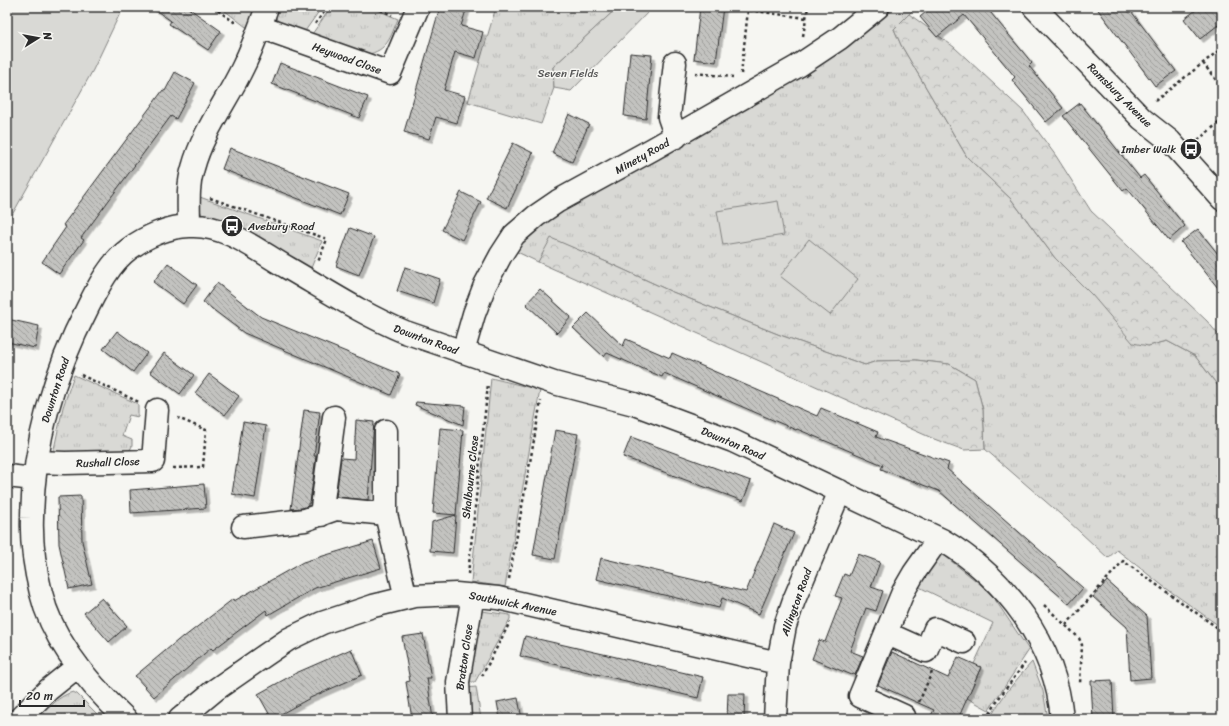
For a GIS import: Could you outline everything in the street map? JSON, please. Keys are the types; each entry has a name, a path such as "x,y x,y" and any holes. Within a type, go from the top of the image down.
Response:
{"street":[{"name":"Heywood Close","path":"261,24 390,73 418,7"},
{"name":"Minety Road","path":"463,352 474,314 485,285 501,255 514,235 536,216 558,200 676,137 807,61 840,38 878,7"},
{"name":"Ramsbury Avenue","path":"1034,7 1137,115 1170,141 1222,200"},
{"path":"189,226 188,192 192,168 215,117 243,67 261,24"},
{"path":"675,66 670,117 676,137"},
{"name":"Downton Road","path":"126,719 78,666 51,622 41,594 35,565 32,528 35,471 43,426 51,395 62,364 79,325 98,288 115,263 128,250 151,236 178,227 189,226 199,226 219,230 239,239 383,323 490,362 545,380 634,404 733,441 840,491 960,551 975,562 1002,588 1023,616 1041,645 1055,676 1061,700 1062,719"},
{"name":"Rushall Close","path":"35,471 65,463 153,461 156,410"},
{"path":"322,515 334,417"},
{"path":"386,431 386,514 406,598"},
{"path":"7,476 35,471"},
{"name":"Allington Road","path":"775,719 778,663 785,626 794,600 840,491"},
{"path":"243,527 305,520 336,509 386,514"},
{"path":"911,710 860,696 903,592 938,539"},
{"name":"Southwick Avenue","path":"180,719 215,690 289,640 322,623 373,606 406,598 435,594 469,594 510,601 778,663"},
{"name":"Bratton Close","path":"460,719 458,682 469,594"},
{"path":"886,633 926,651 936,629 964,642"},
{"path":"19,719 48,690 78,666"}],"path":[{"path":"213,7 261,24"},
{"path":"675,66 740,78 748,10 806,18"},
{"path":"1137,115 1222,48"},
{"path":"1203,63 1222,88"},
{"path":"1181,153 1222,120"},
{"path":"188,192 207,197 327,239 310,281"},
{"name":"Shalbourne Close","path":"469,594 490,362"},
{"path":"482,678 512,618 510,601 545,380"},
{"path":"1066,625 1123,561 1222,631"},
{"path":"987,719 999,698 1014,677 1041,645"},
{"path":"911,710 933,670"}],"green space":[{"path":"7,7 123,7 93,70 7,224"},
{"path":"220,7 259,7 252,25 246,27"},
{"path":"276,7 322,7 303,34 278,22 275,15"},
{"path":"331,7 371,7 398,19 384,46 373,53 366,55 310,37"},
{"path":"496,7 618,7 553,67 554,88 541,124 468,102"},
{"name":"Seven Fields","path":"618,7 653,7 571,91 554,88 553,67"},
{"path":"897,7 916,7 894,29 901,45 967,157 1011,199 1055,258 1092,295 1148,346 1167,341 1195,356 1222,391 1222,628 1163,586 1117,550 1108,558 1067,520 985,449 983,410 975,379 949,364 916,360 877,361 865,365 780,335 670,291 552,239 538,262 513,250 532,229 588,194 709,130 799,76"},
{"path":"909,14 954,47 1023,111 1056,156 1091,211 1207,321 1222,339 1222,391 1195,356 1167,341 1148,346 1133,343 1092,295 1055,258 1011,199 967,157 901,45 894,29"},
{"path":"197,196 322,241 309,273 205,219 199,208"},
{"path":"778,201 784,235 723,245 717,211"},
{"path":"551,238 670,291 780,335 865,365 877,361 916,360 949,364 975,379 983,410 985,449 964,450 934,439 538,262"},
{"path":"809,239 858,279 830,315 780,276"},
{"path":"74,375 138,404 138,417 129,415 122,436 132,440 132,446 129,452 54,455 63,407"},
{"path":"491,378 540,390 505,587 471,582"},
{"path":"940,552 980,584 994,598 1029,650 989,710 967,698 981,668 974,664 993,623 915,585"},
{"path":"482,611 510,615 510,619 475,682 465,682 477,620"},
{"path":"1032,662 1043,691 1048,719 990,719 1004,696"},
{"path":"476,687 481,719 468,719 466,688"},
{"path":"73,692 77,694 102,719 38,719 58,699"}],"building":[{"path":"151,7 187,7 221,31 208,50 169,24 171,21"},
{"path":"440,7 467,7 461,26 483,32 476,58 455,52 444,90 465,96 457,123 436,117 429,139 404,132"},
{"path":"700,7 723,7 716,62 694,59"},
{"path":"932,7 986,7 1032,63 1029,66 1063,108 1046,122 1012,80 1015,77 964,15 937,37 920,17"},
{"path":"1096,7 1128,7 1176,71 1155,86"},
{"path":"1200,7 1222,7 1222,22 1200,39 1184,19"},
{"path":"630,53 652,55 646,119 624,116"},
{"path":"280,63 368,97 359,118 272,84"},
{"path":"175,72 195,83 176,119 171,116 81,238 84,240 59,274 42,262 66,227 63,225 163,90 165,91"},
{"path":"1080,103 1140,178 1144,175 1185,226 1169,240 1127,188 1123,191 1063,116"},
{"path":"569,114 589,124 572,162 552,153"},
{"path":"513,143 533,153 507,208 486,198"},
{"path":"230,148 349,194 340,215 222,169"},
{"path":"461,192 481,202 462,240 442,230"},
{"path":"350,228 374,237 359,275 336,266"},
{"path":"1198,229 1222,259 1222,293 1181,242"},
{"path":"168,263 197,285 183,304 153,282"},
{"path":"405,267 440,279 433,303 397,291"},
{"path":"217,283 261,317 400,374 391,395 244,333 203,302"},
{"path":"540,289 571,317 557,333 526,304"},
{"path":"588,313 623,346 626,339 670,358 672,353 817,416 821,408 878,432 876,437 949,463 947,469 1083,588 1069,604 939,491 881,469 883,465 797,429 796,430 664,373 662,377 607,353 604,357 573,328"},
{"path":"7,319 39,326 35,348 7,342"},
{"path":"117,331 147,353 133,372 103,349"},
{"path":"164,353 194,375 180,394 150,372"},
{"path":"209,374 239,396 225,415 195,393"},
{"path":"416,402 465,406 463,425 415,405"},
{"path":"304,410 320,412 310,503 308,503 308,506 302,508 291,509"},
{"path":"356,420 374,422 368,500 336,497 341,458 354,459"},
{"path":"243,422 266,426 255,498 232,494"},
{"path":"440,428 463,430 456,515 433,513"},
{"path":"555,430 578,434 555,559 533,555"},
{"path":"631,437 751,481 743,501 623,457"},
{"path":"204,484 206,508 131,513 130,490"},
{"path":"81,496 82,541 92,584 69,589 59,544 58,497"},
{"path":"456,515 453,553 430,551 432,522"},
{"path":"774,524 794,533 759,614 722,598 719,608 596,579 601,558 746,592"},
{"path":"373,541 381,568 315,588 268,615 266,610 213,650 211,648 154,697 135,676 183,636 184,637 233,599 234,601 303,562"},
{"path":"858,554 880,562 871,587 883,591 876,611 866,608 850,651 863,656 855,675 852,675 812,659 819,640 825,642 842,598 835,596 844,574 849,576"},
{"path":"1107,581 1147,616 1151,678 1130,680 1127,627 1093,597"},
{"path":"102,598 127,626 109,642 84,613"},
{"path":"423,634 431,678 427,678 433,719 412,719 406,682 410,681 402,637"},
{"path":"525,636 703,677 698,698 520,656"},
{"path":"351,649 362,675 310,698 272,719 258,694 296,673"},
{"path":"892,652 948,678 958,657 981,667 958,719 929,719 934,710 878,685"},
{"path":"1112,680 1114,719 1093,719 1091,681"},
{"path":"728,694 745,694 744,719 727,719"},
{"path":"518,698 522,719 500,719 497,702"}],"place":[{"name":"Imber Walk","path":"1191,149"},
{"name":"Avebury Road","path":"232,226"}]}
